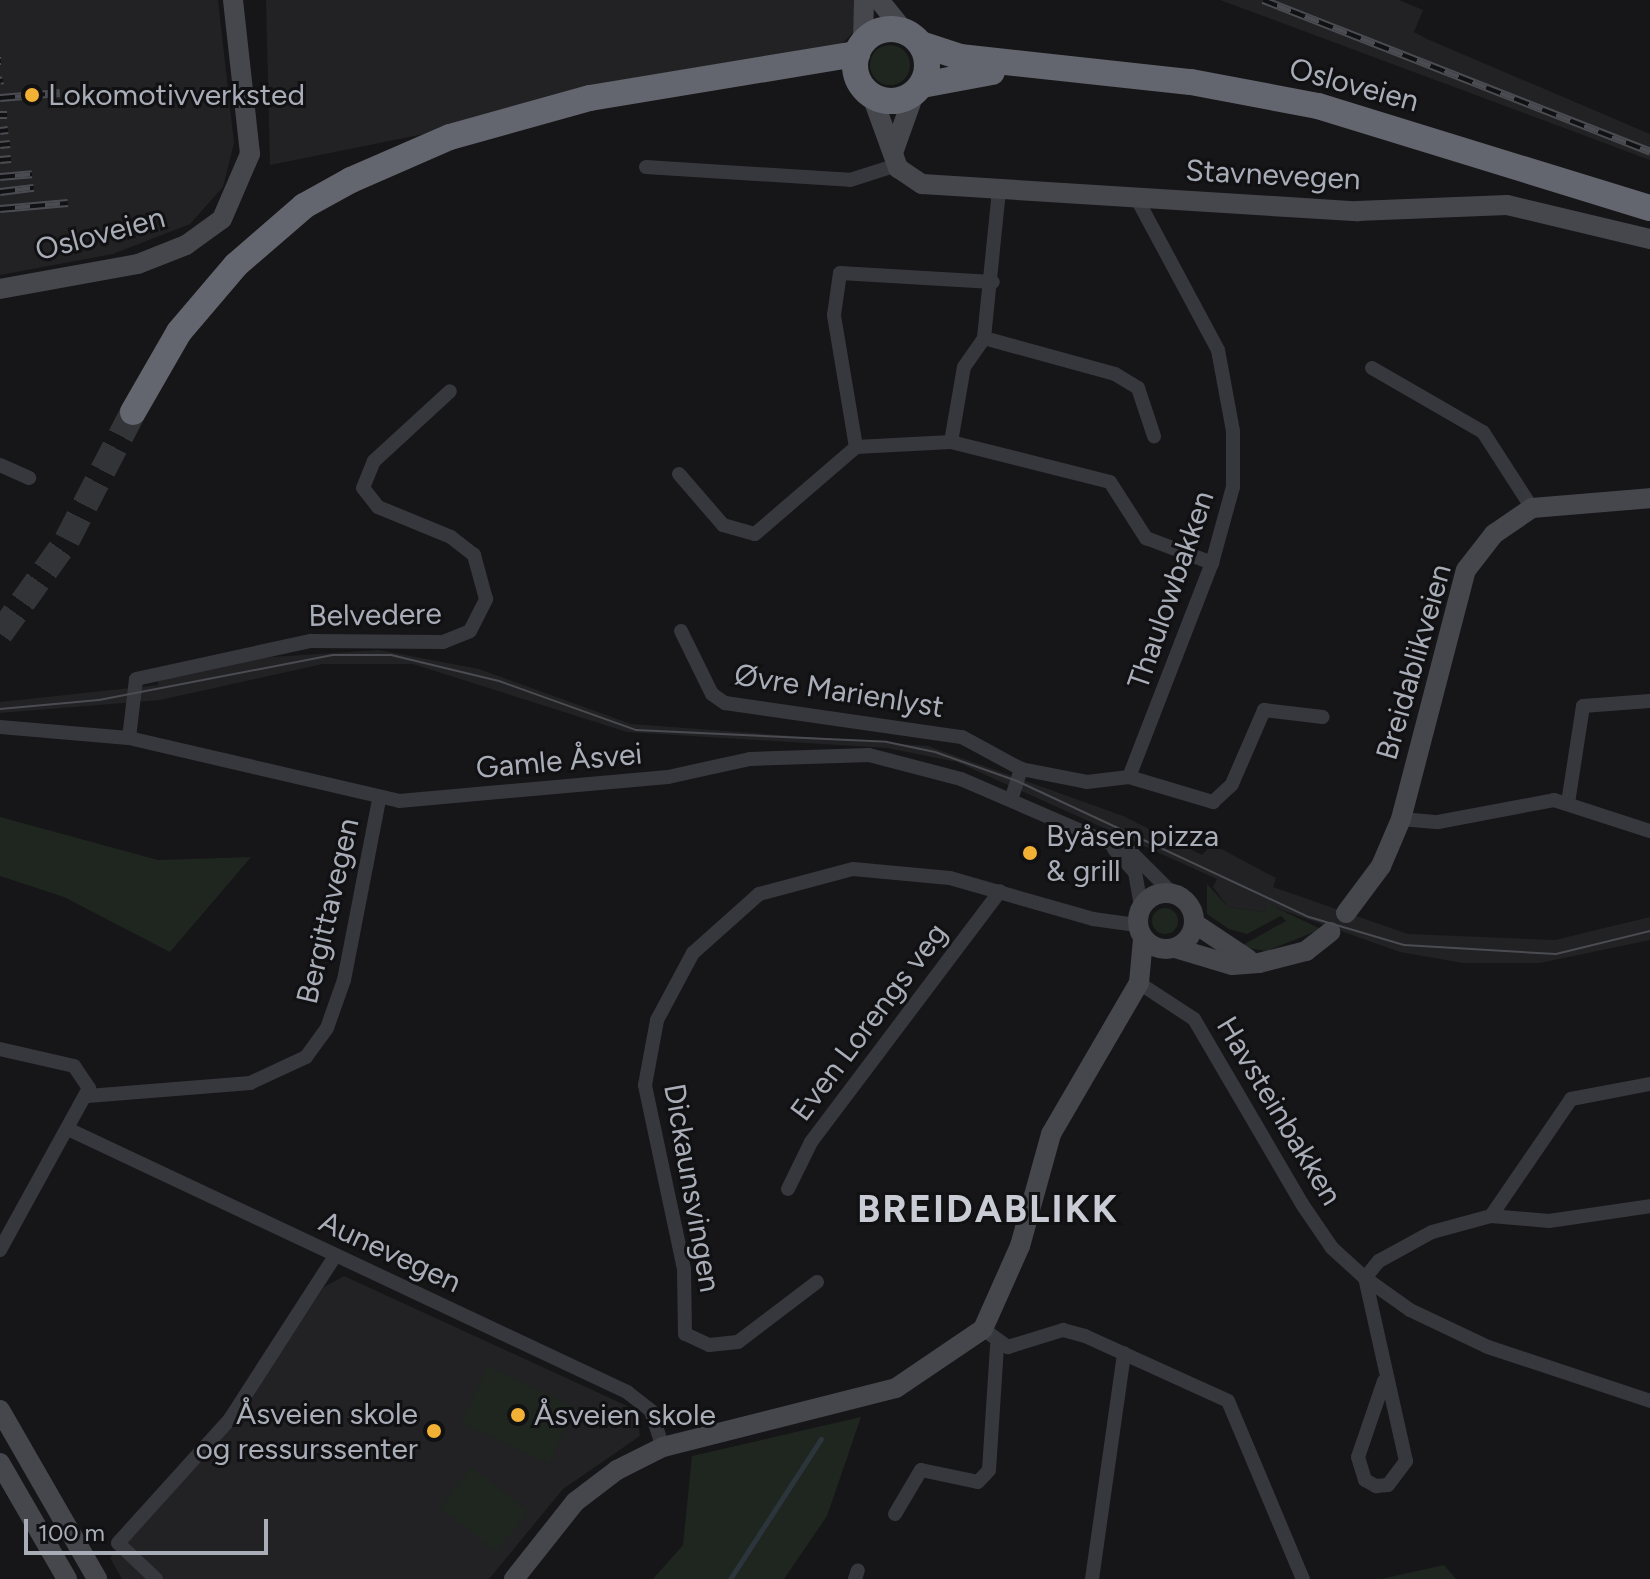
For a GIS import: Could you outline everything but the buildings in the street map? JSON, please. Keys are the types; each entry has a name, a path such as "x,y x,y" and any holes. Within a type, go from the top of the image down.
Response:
{"highway":[{"path":"133,412 179,332 236,265 304,206 351,180 521,116 656,85 765,72 860,49 883,30 913,38 928,65 918,90 894,102 867,92 842,77 765,72"},
{"name":"Osloveien","path":"913,38 1032,68 1191,82 1318,106 1650,208"},
{"path":"860,49 867,92"},
{"name":"Osloveien","path":"918,90 1032,68"}],"street":[{"name":"Osloveien","path":"0,289 138,264 186,245 222,219 250,154 233,0"},
{"path":"860,49 864,0"},
{"path":"879,0 913,38"},
{"path":"646,167 850,180 895,159 918,90"},
{"path":"867,92 895,159"},
{"name":"Stavnevegen","path":"895,159 922,184 1357,211 1516,206 1650,239"},
{"path":"951,442 964,367 984,338 993,282 999,190"},
{"name":"Thaulowbakken","path":"1129,777 1212,563 1233,487 1227,386 1205,316 1158,247 1136,197"},
{"path":"856,447 834,315 840,273 993,282"},
{"path":"984,338 1115,374 1138,388 1154,436"},
{"path":"1372,368 1483,432 1532,508"},
{"name":"Belvedere","path":"129,738 136,679 311,641 443,642 470,631 485,611 487,587 474,555 451,537 378,507 363,488 374,461 450,391"},
{"path":"679,474 723,525 755,534 856,447 951,442 1110,482 1146,538 1212,563"},
{"path":"0,465 29,478"},
{"name":"Breidablikveien","path":"1346,913 1381,866 1401,819 1466,570 1494,534 1532,508 1650,498"},
{"name":"Øvre Marienlyst","path":"681,631 712,694 725,703 962,737 1021,769"},
{"path":"1568,803 1583,706 1650,701"},
{"path":"1011,800 1021,769 1087,782 1129,777 1213,802 1232,784 1264,710 1323,717"},
{"name":"Gamle Åsvei","path":"0,727 129,738 379,800 668,777 750,759 827,753 909,763 1011,800 1146,861 1172,893"},
{"name":"Bergittavegen","path":"88,1096 250,1083 306,1057 327,1028 344,980 379,800"},
{"path":"1401,819 1438,822 1536,801 1568,803 1650,831"},
{"name":"Gamle Åsvei","path":"1111,846 1135,872 1141,923"},
{"name":"Dickaunsvingen","path":"817,1282 738,1342 709,1345 685,1334 684,1269 645,1085 649,1048 670,989 721,923 759,894 812,875 908,871 1141,923"},
{"name":"Even Lorengs veg","path":"788,1189 820,1129 1000,891"},
{"path":"1139,983 1141,923 1172,893 1186,901 1194,923 1219,946 1259,963"},
{"path":"1141,923 1172,949 1232,965 1259,963 1306,951 1330,932"},
{"path":"895,1514 913,1473 978,1482 989,1470 990,1337 1020,1246 1051,1134 1139,983 1194,923"},
{"name":"Havsteinbakken","path":"1139,983 1194,1019 1302,1204 1365,1278 1410,1310 1488,1347 1650,1401"},
{"path":"0,1049 74,1066 87,1079 88,1096 0,1250"},
{"path":"1491,1216 1571,1099 1650,1084"},
{"name":"Aunevegen","path":"70,1130 627,1392 651,1411 663,1447"},
{"path":"1365,1278 1404,1243 1491,1216 1549,1221 1650,1206"},
{"path":"156,1579 118,1543 230,1419 335,1256"},
{"name":"Havsteinbakken","path":"1365,1278 1384,1381 1406,1461 1388,1485 1376,1486 1365,1480 1358,1457 1384,1381"},
{"path":"514,1579 575,1502 663,1447 896,1388 990,1337 1022,1348 1063,1330 1124,1353 1228,1401 1251,1441 1303,1579"},
{"path":"1092,1579 1124,1353"},
{"path":"0,1410 97,1579"},
{"path":"0,1463 67,1579"}],"shaded area":[{"path":"0,0 218,0 234,143 223,187 190,224 113,254 0,275"},
{"path":"266,0 858,0 854,32 833,52 270,165"},
{"path":"1220,0 1399,0 1423,10 1414,32 1427,39 1650,134 1650,160"},
{"path":"890,45 904,51 910,65 904,79 890,85 876,79 870,65 876,51"},
{"path":"379,650 479,669 631,724 928,746 1123,816 1202,855 1212,844 1276,878 1273,887 1408,934 1555,940 1650,917 1650,940 1540,963 1463,963 1400,952 1268,905 1264,912 1228,907 1213,887 1217,879 957,762 887,748 627,732 413,664 323,664 160,700 0,713 0,702 158,685 158,677 243,659"},
{"path":"0,817 158,860 251,857 170,952 64,897 0,876"},
{"path":"1207,884 1228,907 1264,912 1268,904 1321,929 1267,951 1239,947 1286,921 1281,916 1247,934 1229,929 1207,914"},
{"path":"1165,908 1174,912 1178,921 1174,930 1165,934 1156,930 1152,921 1156,912"},
{"name":"Åsveien skole og ressurssenter","path":"344,1276 625,1405 637,1414 640,1436 563,1489 489,1579 122,1579 110,1558 232,1426 324,1287"},
{"name":"Åsveien skole","path":"488,1366 575,1407 549,1464 461,1423"},
{"path":"861,1417 827,1516 784,1579 653,1579 683,1545 692,1456"},
{"path":"472,1467 528,1512 496,1552 440,1507"},
{"path":"1444,1565 1456,1579 1381,1579"}],"waterway":[{"path":"730,1579 821,1439"}],"tunnel":[{"path":"0,634 67,540 133,412"}],"tram line":[{"path":"0,709 99,700 333,655 391,655 499,681 636,730 887,742 935,752 1017,781 1309,917 1404,945 1556,954 1650,931"}],"railway":[{"path":"1263,0 1650,152"},
{"path":"0,98 60,93"},
{"path":"0,115 7,115"},
{"path":"0,131 8,130"},
{"path":"0,145 10,144"},
{"path":"0,160 11,159"},
{"path":"0,177 32,174"},
{"path":"0,192 34,188"},
{"path":"0,209 68,203"}],"place":[{"name":"Lokomotivverksted","path":"32,95"},
{"name":"Byåsen pizza & grill","path":"1030,853"},
{"name":"Åsveien skole","path":"518,1415"},
{"name":"Åsveien skole og ressurssenter","path":"434,1431"}],"district":[{"name":"BREIDABLIKK","path":"988,1210"}]}
